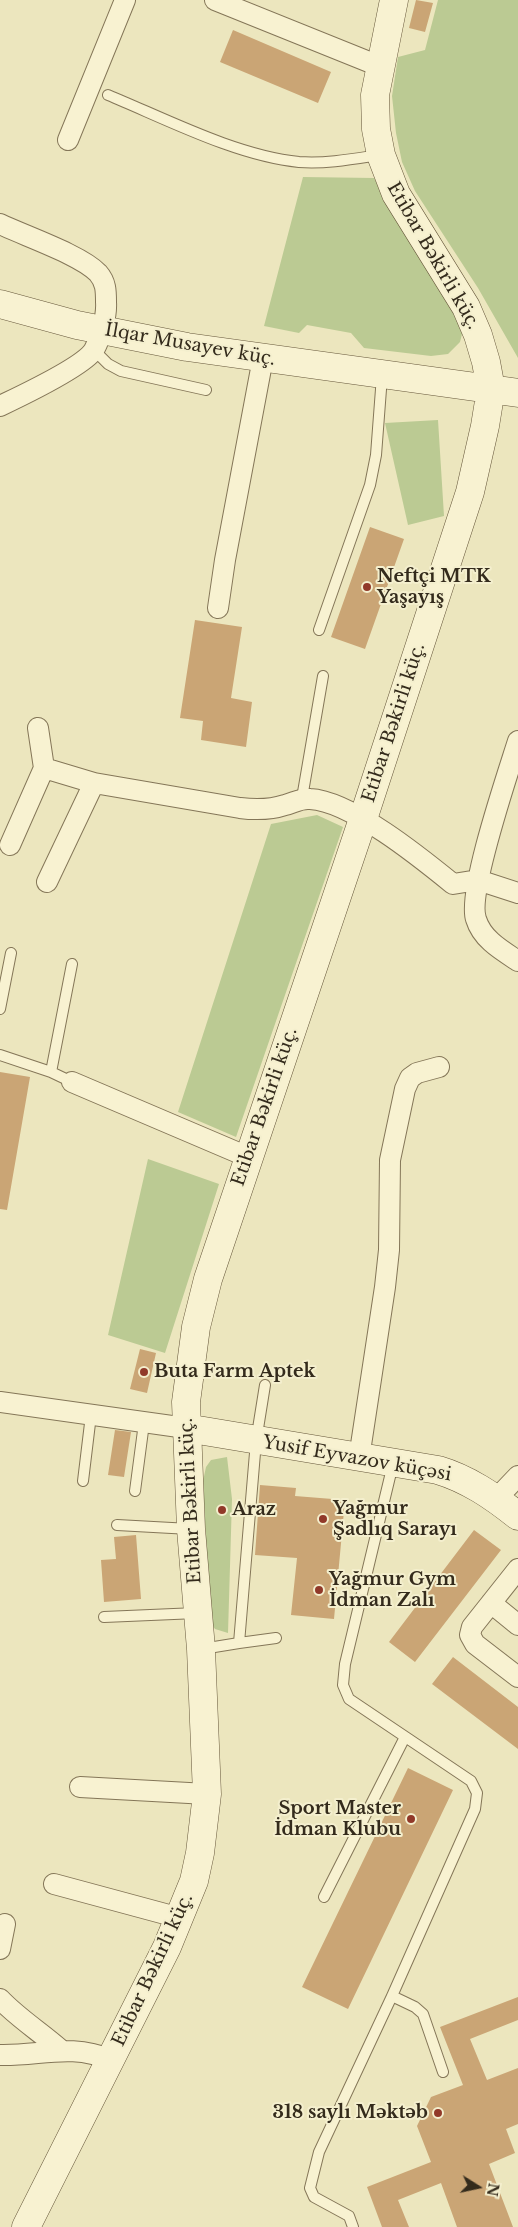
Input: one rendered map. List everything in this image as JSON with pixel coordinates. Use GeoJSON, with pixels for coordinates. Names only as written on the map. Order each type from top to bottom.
{"type":"FeatureCollection","features":[{"type":"Feature","properties":{"kind":"main road","name":"Etibar Bəkirli küç."},"geometry":{"type":"LineString","coordinates":[[26,2227],[112,2060],[180,1918],[194,1881],[200,1853],[207,1794],[201,1649],[191,1529],[186,1428],[188,1377],[196,1327],[208,1279],[248,1157],[363,818],[470,492],[485,426],[491,389],[478,335],[466,307],[396,194],[381,155],[375,114],[375,95],[394,0]]}},
{"type":"Feature","properties":{"kind":"main road","name":"İlqar Musayev küç."},"geometry":{"type":"LineString","coordinates":[[0,304],[77,325],[98,339],[187,347],[518,393]]}},
{"type":"Feature","properties":{"kind":"main road","name":"Yusif Eyvazov küçəsi"},"geometry":{"type":"LineString","coordinates":[[186,1428],[452,1474],[496,1499],[518,1516]]}},
{"type":"Feature","properties":{"kind":"street"},"geometry":{"type":"LineString","coordinates":[[68,140],[125,0]]}},
{"type":"Feature","properties":{"kind":"street"},"geometry":{"type":"LineString","coordinates":[[216,0],[380,66]]}},
{"type":"Feature","properties":{"kind":"street"},"geometry":{"type":"LineString","coordinates":[[0,224],[86,263],[105,282],[107,310],[98,339],[85,360],[24,395],[0,406]]}},
{"type":"Feature","properties":{"kind":"street"},"geometry":{"type":"LineString","coordinates":[[218,608],[225,560],[263,358]]}},
{"type":"Feature","properties":{"kind":"street"},"geometry":{"type":"LineString","coordinates":[[10,845],[44,768],[38,728]]}},
{"type":"Feature","properties":{"kind":"street"},"geometry":{"type":"LineString","coordinates":[[518,741],[478,880],[474,908],[479,927],[498,948],[518,961]]}},
{"type":"Feature","properties":{"kind":"street"},"geometry":{"type":"LineString","coordinates":[[44,768],[94,783],[262,810],[286,805],[302,798],[322,801],[363,818],[420,856],[453,884],[478,880],[518,893]]}},
{"type":"Feature","properties":{"kind":"street"},"geometry":{"type":"LineString","coordinates":[[47,882],[94,783]]}},
{"type":"Feature","properties":{"kind":"street"},"geometry":{"type":"LineString","coordinates":[[359,1458],[389,1250],[390,1160],[405,1089],[410,1078],[417,1073],[439,1067]]}},
{"type":"Feature","properties":{"kind":"street"},"geometry":{"type":"LineString","coordinates":[[72,1082],[248,1157]]}},
{"type":"Feature","properties":{"kind":"street"},"geometry":{"type":"LineString","coordinates":[[0,1402],[186,1428]]}},
{"type":"Feature","properties":{"kind":"street"},"geometry":{"type":"LineString","coordinates":[[496,1499],[518,1476]]}},
{"type":"Feature","properties":{"kind":"street"},"geometry":{"type":"LineString","coordinates":[[518,1569],[472,1627],[470,1636],[475,1644],[518,1677]]}},
{"type":"Feature","properties":{"kind":"street"},"geometry":{"type":"LineString","coordinates":[[491,1603],[518,1625]]}},
{"type":"Feature","properties":{"kind":"street"},"geometry":{"type":"LineString","coordinates":[[80,1787],[207,1794]]}},
{"type":"Feature","properties":{"kind":"street"},"geometry":{"type":"LineString","coordinates":[[54,1884],[180,1918]]}},
{"type":"Feature","properties":{"kind":"street"},"geometry":{"type":"LineString","coordinates":[[0,1949],[5,1924]]}},
{"type":"Feature","properties":{"kind":"street"},"geometry":{"type":"LineString","coordinates":[[0,1999],[14,2014],[42,2033],[62,2051]]}},
{"type":"Feature","properties":{"kind":"street"},"geometry":{"type":"LineString","coordinates":[[0,2055],[62,2051],[94,2053],[112,2060]]}},
{"type":"Feature","properties":{"kind":"lane"},"geometry":{"type":"LineString","coordinates":[[108,95],[232,146],[271,158],[300,162],[331,162],[381,155]]}},
{"type":"Feature","properties":{"kind":"lane"},"geometry":{"type":"LineString","coordinates":[[98,339],[108,364],[121,371],[206,390]]}},
{"type":"Feature","properties":{"kind":"lane"},"geometry":{"type":"LineString","coordinates":[[319,630],[370,485],[376,455],[382,375]]}},
{"type":"Feature","properties":{"kind":"lane"},"geometry":{"type":"LineString","coordinates":[[302,798],[323,676]]}},
{"type":"Feature","properties":{"kind":"lane"},"geometry":{"type":"LineString","coordinates":[[0,1009],[11,953]]}},
{"type":"Feature","properties":{"kind":"lane"},"geometry":{"type":"LineString","coordinates":[[52,1072],[72,964]]}},
{"type":"Feature","properties":{"kind":"lane"},"geometry":{"type":"LineString","coordinates":[[0,1055],[52,1072],[72,1082]]}},
{"type":"Feature","properties":{"kind":"lane"},"geometry":{"type":"LineString","coordinates":[[239,1642],[256,1441],[265,1385]]}},
{"type":"Feature","properties":{"kind":"lane"},"geometry":{"type":"LineString","coordinates":[[83,1481],[91,1415]]}},
{"type":"Feature","properties":{"kind":"lane"},"geometry":{"type":"LineString","coordinates":[[135,1491],[144,1423]]}},
{"type":"Feature","properties":{"kind":"lane"},"geometry":{"type":"LineString","coordinates":[[353,2227],[349,2216],[314,2197],[310,2188],[311,2179],[319,2152],[476,1809],[477,1793],[471,1781],[349,1699],[343,1685],[345,1664],[394,1463]]}},
{"type":"Feature","properties":{"kind":"lane"},"geometry":{"type":"LineString","coordinates":[[118,1525],[191,1529]]}},
{"type":"Feature","properties":{"kind":"lane"},"geometry":{"type":"LineString","coordinates":[[104,1617],[198,1613]]}},
{"type":"Feature","properties":{"kind":"lane"},"geometry":{"type":"LineString","coordinates":[[201,1649],[276,1638]]}},
{"type":"Feature","properties":{"kind":"lane"},"geometry":{"type":"LineString","coordinates":[[324,1897],[405,1737]]}},
{"type":"Feature","properties":{"kind":"lane"},"geometry":{"type":"LineString","coordinates":[[392,1996],[415,2007],[422,2014],[443,2072]]}},
{"type":"Feature","properties":{"kind":"green space"},"geometry":{"type":"Polygon","coordinates":[[[438,0],[518,0],[518,358],[478,288],[415,191],[402,162],[396,133],[392,96],[398,57],[425,50],[438,0]]]}},
{"type":"Feature","properties":{"kind":"green space"},"geometry":{"type":"Polygon","coordinates":[[[303,177],[374,178],[393,212],[454,300],[463,330],[460,342],[448,354],[431,356],[364,348],[351,333],[307,325],[299,333],[264,326],[303,177]]]}},
{"type":"Feature","properties":{"kind":"green space"},"geometry":{"type":"Polygon","coordinates":[[[438,420],[444,516],[408,525],[385,423],[438,420]]]}},
{"type":"Feature","properties":{"kind":"green space"},"geometry":{"type":"Polygon","coordinates":[[[317,815],[343,827],[236,1137],[178,1112],[271,824],[317,815]]]}},
{"type":"Feature","properties":{"kind":"green space"},"geometry":{"type":"Polygon","coordinates":[[[148,1159],[219,1184],[165,1353],[108,1335],[148,1159]]]}},
{"type":"Feature","properties":{"kind":"green space"},"geometry":{"type":"Polygon","coordinates":[[[227,1457],[232,1499],[228,1633],[215,1629],[210,1622],[203,1481],[206,1467],[211,1460],[227,1457]]]}},
{"type":"Feature","properties":{"kind":"building"},"geometry":{"type":"Polygon","coordinates":[[[416,0],[433,3],[425,32],[409,28],[416,0]]]}},
{"type":"Feature","properties":{"kind":"building"},"geometry":{"type":"Polygon","coordinates":[[[233,30],[331,72],[318,103],[220,62],[233,30]]]}},
{"type":"Feature","properties":{"kind":"building","name":"Neftçi MTK Yaşayış"},"geometry":{"type":"Polygon","coordinates":[[[370,527],[404,539],[365,649],[331,637],[370,527]]]}},
{"type":"Feature","properties":{"kind":"building"},"geometry":{"type":"Polygon","coordinates":[[[195,620],[242,627],[231,698],[252,702],[246,747],[201,740],[203,721],[180,718],[195,620]]]}},
{"type":"Feature","properties":{"kind":"building"},"geometry":{"type":"Polygon","coordinates":[[[0,1072],[30,1077],[7,1210],[0,1209],[0,1072]]]}},
{"type":"Feature","properties":{"kind":"building"},"geometry":{"type":"Polygon","coordinates":[[[140,1349],[156,1353],[147,1393],[130,1389],[140,1349]]]}},
{"type":"Feature","properties":{"kind":"building"},"geometry":{"type":"Polygon","coordinates":[[[115,1430],[131,1432],[124,1477],[108,1475],[115,1430]]]}},
{"type":"Feature","properties":{"kind":"building"},"geometry":{"type":"Polygon","coordinates":[[[260,1485],[296,1488],[295,1496],[345,1500],[334,1619],[291,1615],[297,1558],[255,1555],[260,1485]]]}},
{"type":"Feature","properties":{"kind":"building"},"geometry":{"type":"Polygon","coordinates":[[[474,1530],[501,1550],[415,1662],[389,1642],[474,1530]]]}},
{"type":"Feature","properties":{"kind":"building"},"geometry":{"type":"Polygon","coordinates":[[[136,1535],[141,1599],[104,1602],[101,1560],[116,1559],[114,1537],[136,1535]]]}},
{"type":"Feature","properties":{"kind":"building"},"geometry":{"type":"Polygon","coordinates":[[[453,1657],[518,1707],[518,1749],[432,1684],[453,1657]]]}},
{"type":"Feature","properties":{"kind":"building"},"geometry":{"type":"Polygon","coordinates":[[[408,1768],[453,1790],[348,2009],[302,1987],[408,1768]]]}},
{"type":"Feature","properties":{"kind":"building"},"geometry":{"type":"Polygon","coordinates":[[[518,1997],[518,2020],[470,2039],[487,2080],[518,2068],[518,2124],[506,2129],[515,2153],[489,2164],[513,2227],[457,2227],[441,2183],[398,2200],[409,2227],[382,2227],[367,2187],[431,2162],[417,2126],[431,2097],[463,2085],[440,2027],[518,1997]]]}},
{"type":"Feature","properties":{"kind":"place","name":"Neftçi MTK Yaşayış"},"geometry":{"type":"Point","coordinates":[367,587]}},
{"type":"Feature","properties":{"kind":"place","name":"Buta Farm Aptek"},"geometry":{"type":"Point","coordinates":[144,1372]}},
{"type":"Feature","properties":{"kind":"place","name":"Araz"},"geometry":{"type":"Point","coordinates":[222,1510]}},
{"type":"Feature","properties":{"kind":"place","name":"Yağmur Şadlıq Sarayı"},"geometry":{"type":"Point","coordinates":[323,1519]}},
{"type":"Feature","properties":{"kind":"place","name":"Yağmur Gym İdman Zalı"},"geometry":{"type":"Point","coordinates":[319,1590]}},
{"type":"Feature","properties":{"kind":"place","name":"Sport Master İdman Klubu"},"geometry":{"type":"Point","coordinates":[411,1819]}},
{"type":"Feature","properties":{"kind":"place","name":"318 saylı Məktəb"},"geometry":{"type":"Point","coordinates":[438,2113]}}]}
